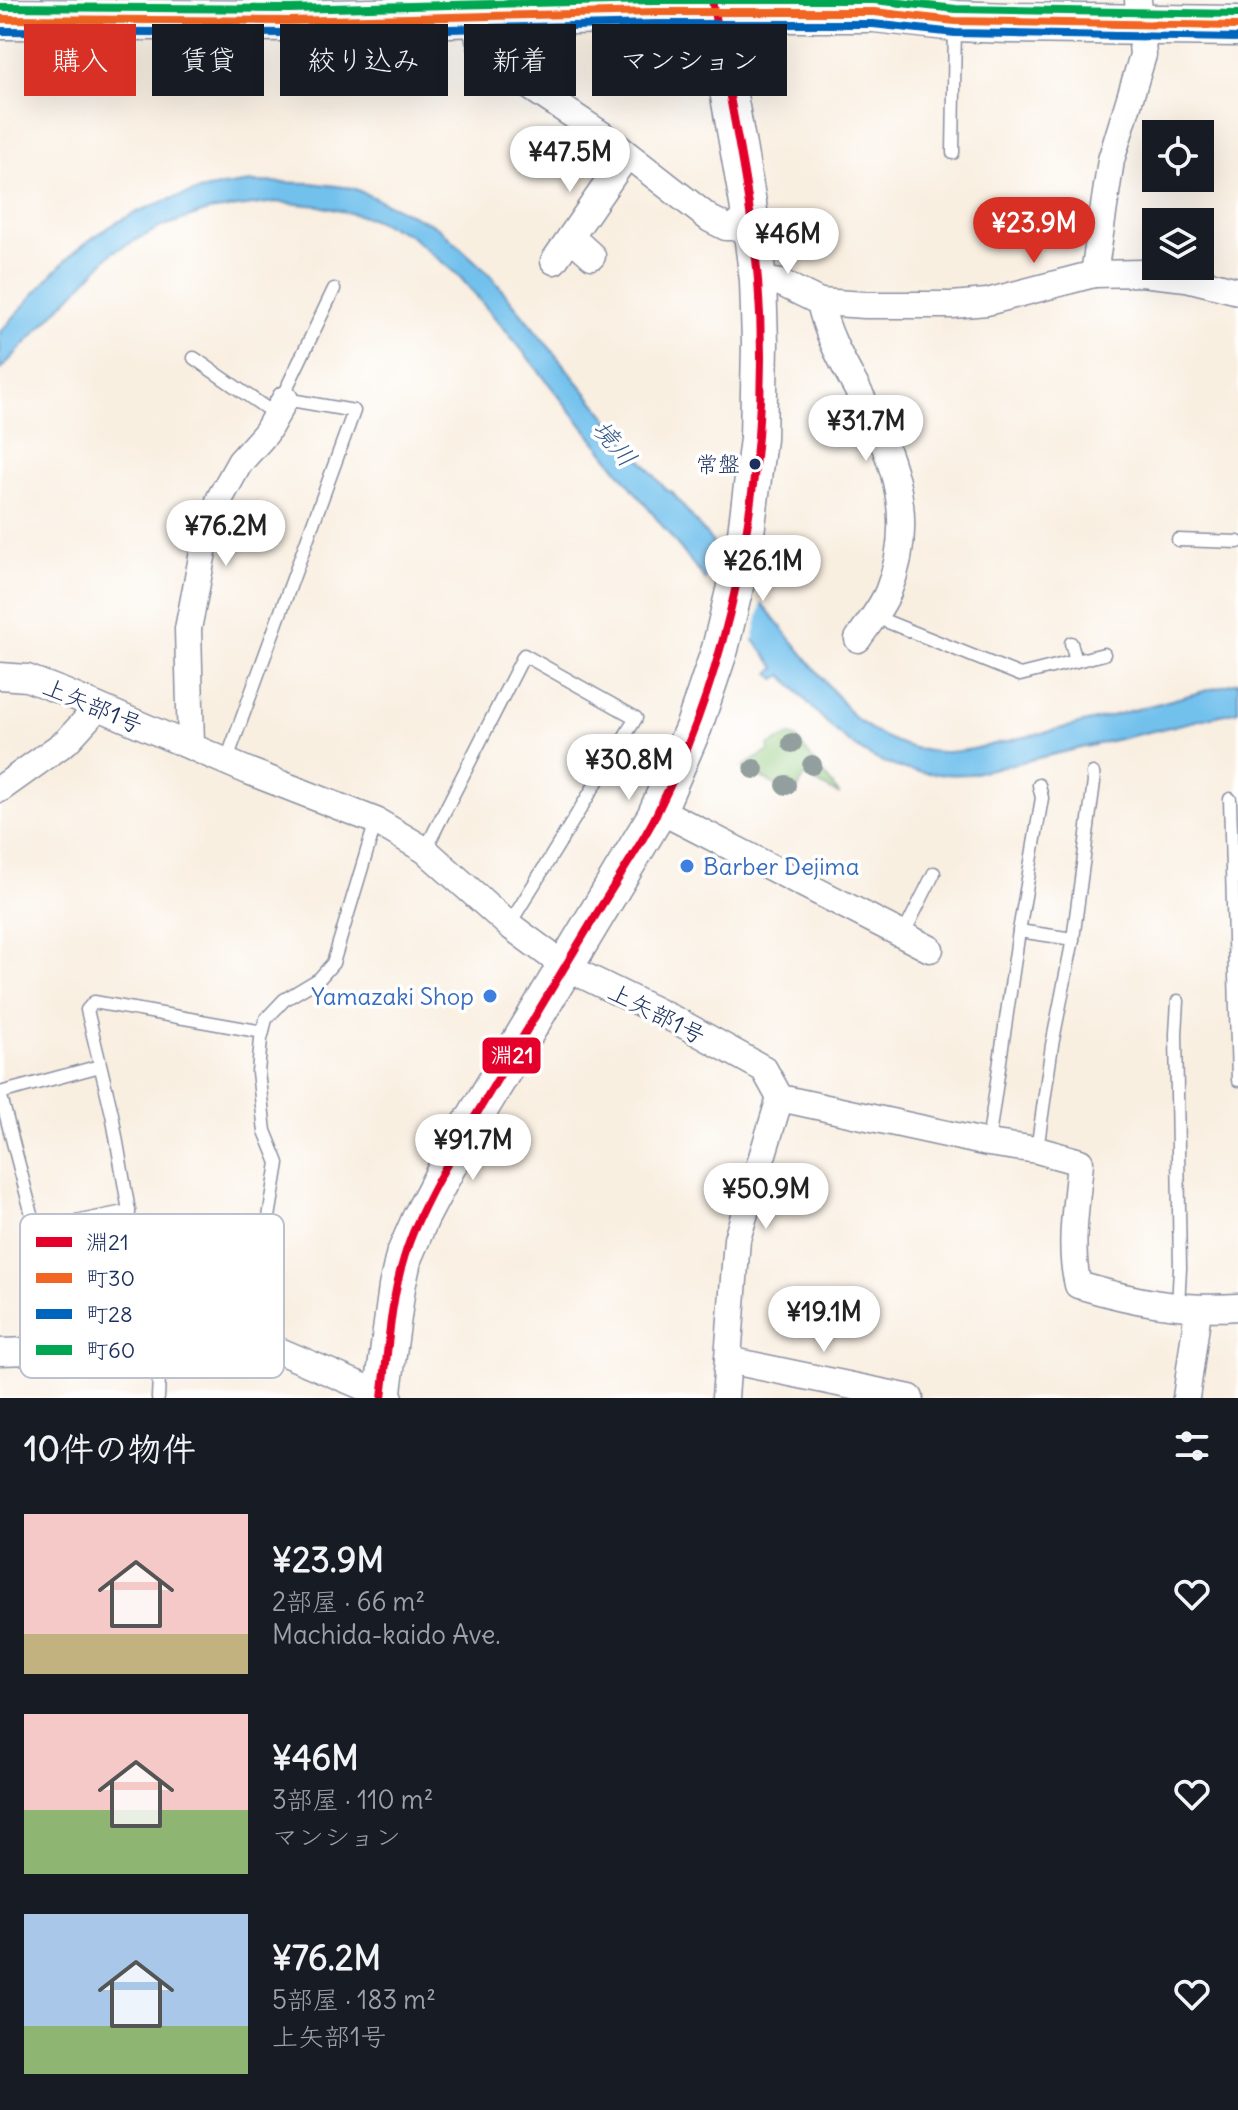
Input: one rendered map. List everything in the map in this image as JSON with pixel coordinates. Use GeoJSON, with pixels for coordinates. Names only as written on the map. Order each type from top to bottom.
{"type":"FeatureCollection","features":[{"type":"Feature","properties":{"kind":"main road"},"geometry":{"type":"LineString","coordinates":[[0,19],[100,10],[422,9],[473,17],[713,6],[874,12],[955,21],[1140,13],[1238,26]]}},
{"type":"Feature","properties":{"kind":"street"},"geometry":{"type":"LineString","coordinates":[[284,1353],[385,1397],[397,1287],[404,1256],[463,1137],[659,810],[694,726],[720,649],[744,543],[760,406],[758,280],[752,227],[713,6]]}},
{"type":"Feature","properties":{"kind":"street"},"geometry":{"type":"LineString","coordinates":[[1094,274],[1111,160],[1143,55],[1140,13]]}},
{"type":"Feature","properties":{"kind":"street"},"geometry":{"type":"LineString","coordinates":[[473,17],[484,56],[601,134],[710,219],[726,227],[752,227]]}},
{"type":"Feature","properties":{"kind":"street"},"geometry":{"type":"LineString","coordinates":[[554,261],[627,155]]}},
{"type":"Feature","properties":{"kind":"street"},"geometry":{"type":"LineString","coordinates":[[571,237],[592,256]]}},
{"type":"Feature","properties":{"kind":"street"},"geometry":{"type":"LineString","coordinates":[[758,280],[781,283],[820,302],[865,305],[987,302],[1094,274],[1141,273],[1186,278],[1238,291]]}},
{"type":"Feature","properties":{"kind":"street"},"geometry":{"type":"LineString","coordinates":[[820,302],[831,341],[888,452],[901,497],[900,547],[887,593],[858,639]]}},
{"type":"Feature","properties":{"kind":"street"},"geometry":{"type":"LineString","coordinates":[[191,746],[188,629],[204,547],[220,498],[240,462],[266,433],[281,407]]}},
{"type":"Feature","properties":{"kind":"street","name":"上矢部1号"},"geometry":{"type":"LineString","coordinates":[[0,676],[27,678],[376,821],[425,850],[509,925],[566,967],[679,1022],[764,1069],[780,1098]]}},
{"type":"Feature","properties":{"kind":"street"},"geometry":{"type":"LineString","coordinates":[[0,789],[67,741],[98,707]]}},
{"type":"Feature","properties":{"kind":"street"},"geometry":{"type":"LineString","coordinates":[[659,810],[930,949]]}},
{"type":"Feature","properties":{"kind":"street"},"geometry":{"type":"LineString","coordinates":[[725,1398],[737,1239],[780,1098],[988,1143],[1037,1150],[1080,1162],[1073,1251],[1078,1285],[1140,1301],[1188,1309],[1238,1307]]}},
{"type":"Feature","properties":{"kind":"street"},"geometry":{"type":"LineString","coordinates":[[1186,1398],[1188,1309]]}},
{"type":"Feature","properties":{"kind":"street"},"geometry":{"type":"LineString","coordinates":[[0,1352],[20,1351]]}},
{"type":"Feature","properties":{"kind":"street"},"geometry":{"type":"LineString","coordinates":[[728,1360],[910,1398]]}},
{"type":"Feature","properties":{"kind":"lane"},"geometry":{"type":"LineString","coordinates":[[953,153],[955,21]]}},
{"type":"Feature","properties":{"kind":"lane"},"geometry":{"type":"LineString","coordinates":[[281,407],[289,383],[334,289]]}},
{"type":"Feature","properties":{"kind":"lane"},"geometry":{"type":"LineString","coordinates":[[194,358],[281,407],[354,411],[226,762]]}},
{"type":"Feature","properties":{"kind":"lane"},"geometry":{"type":"LineString","coordinates":[[1178,540],[1238,542]]}},
{"type":"Feature","properties":{"kind":"lane"},"geometry":{"type":"LineString","coordinates":[[873,616],[1020,675],[1104,654]]}},
{"type":"Feature","properties":{"kind":"lane"},"geometry":{"type":"LineString","coordinates":[[1071,643],[1076,661]]}},
{"type":"Feature","properties":{"kind":"lane"},"geometry":{"type":"LineString","coordinates":[[425,850],[524,655],[636,718],[509,925]]}},
{"type":"Feature","properties":{"kind":"lane"},"geometry":{"type":"LineString","coordinates":[[1037,1150],[1052,1045],[1073,939],[1093,773]]}},
{"type":"Feature","properties":{"kind":"lane"},"geometry":{"type":"LineString","coordinates":[[988,1143],[1042,798],[1039,785]]}},
{"type":"Feature","properties":{"kind":"lane"},"geometry":{"type":"LineString","coordinates":[[1230,799],[1238,1080]]}},
{"type":"Feature","properties":{"kind":"lane"},"geometry":{"type":"LineString","coordinates":[[270,1214],[278,1163],[265,1131],[258,1072],[266,1019],[284,1000],[319,979],[333,963],[376,821]]}},
{"type":"Feature","properties":{"kind":"lane"},"geometry":{"type":"LineString","coordinates":[[903,935],[934,873]]}},
{"type":"Feature","properties":{"kind":"lane"},"geometry":{"type":"LineString","coordinates":[[1019,931],[1073,939]]}},
{"type":"Feature","properties":{"kind":"lane"},"geometry":{"type":"LineString","coordinates":[[1178,1001],[1180,1268],[1188,1309]]}},
{"type":"Feature","properties":{"kind":"lane"},"geometry":{"type":"LineString","coordinates":[[129,1214],[87,1010],[94,1002],[263,1032]]}},
{"type":"Feature","properties":{"kind":"lane"},"geometry":{"type":"LineString","coordinates":[[32,1214],[0,1093],[100,1066]]}},
{"type":"Feature","properties":{"kind":"lane"},"geometry":{"type":"LineString","coordinates":[[114,1214],[129,1211]]}},
{"type":"Feature","properties":{"kind":"lane"},"geometry":{"type":"LineString","coordinates":[[158,1398],[159,1378]]}},
{"type":"Feature","properties":{"kind":"green space"},"geometry":{"type":"Polygon","coordinates":[[[789,735],[796,738],[840,795],[805,776],[794,795],[742,767],[769,751],[768,746],[789,735]]]}},
{"type":"Feature","properties":{"kind":"water","name":"境川"},"geometry":{"type":"Polygon","coordinates":[[[252,182],[311,183],[353,188],[438,227],[490,275],[667,491],[671,491],[853,716],[883,736],[929,751],[962,750],[1079,724],[1238,682],[1238,711],[970,774],[909,770],[884,763],[863,752],[824,719],[783,675],[775,679],[770,673],[776,668],[460,277],[408,234],[370,218],[320,206],[275,202],[208,211],[161,227],[113,252],[0,370],[0,332],[56,270],[95,236],[159,203],[205,190],[252,182]]]}},
{"type":"Feature","properties":{"kind":"pier"},"geometry":{"type":"Polygon","coordinates":[[[715,538],[763,597],[752,644],[705,587],[715,538]]]}},
{"type":"Feature","properties":{"kind":"transit line","name":"町60"},"geometry":{"type":"LineString","coordinates":[[0,7],[290,9],[655,0],[874,0],[956,9],[1238,14]]}},
{"type":"Feature","properties":{"kind":"transit line","name":"淵21"},"geometry":{"type":"LineString","coordinates":[[382,1398],[396,1292],[418,1220],[461,1140],[655,817],[683,756],[727,624],[753,486],[761,348],[758,280],[750,210],[712,0]]}},
{"type":"Feature","properties":{"kind":"transit line","name":"町30"},"geometry":{"type":"LineString","coordinates":[[0,19],[290,21],[655,12],[874,12],[955,21],[1238,26]]}},
{"type":"Feature","properties":{"kind":"transit line","name":"町28"},"geometry":{"type":"LineString","coordinates":[[0,31],[290,33],[655,24],[873,24],[955,33],[1238,38]]}},
{"type":"Feature","properties":{"kind":"place","name":"常盤"},"geometry":{"type":"Point","coordinates":[755,464]}},
{"type":"Feature","properties":{"kind":"place","name":"Barber Dejima"},"geometry":{"type":"Point","coordinates":[687,866]}},
{"type":"Feature","properties":{"kind":"place","name":"Yamazaki Shop"},"geometry":{"type":"Point","coordinates":[490,996]}}]}
